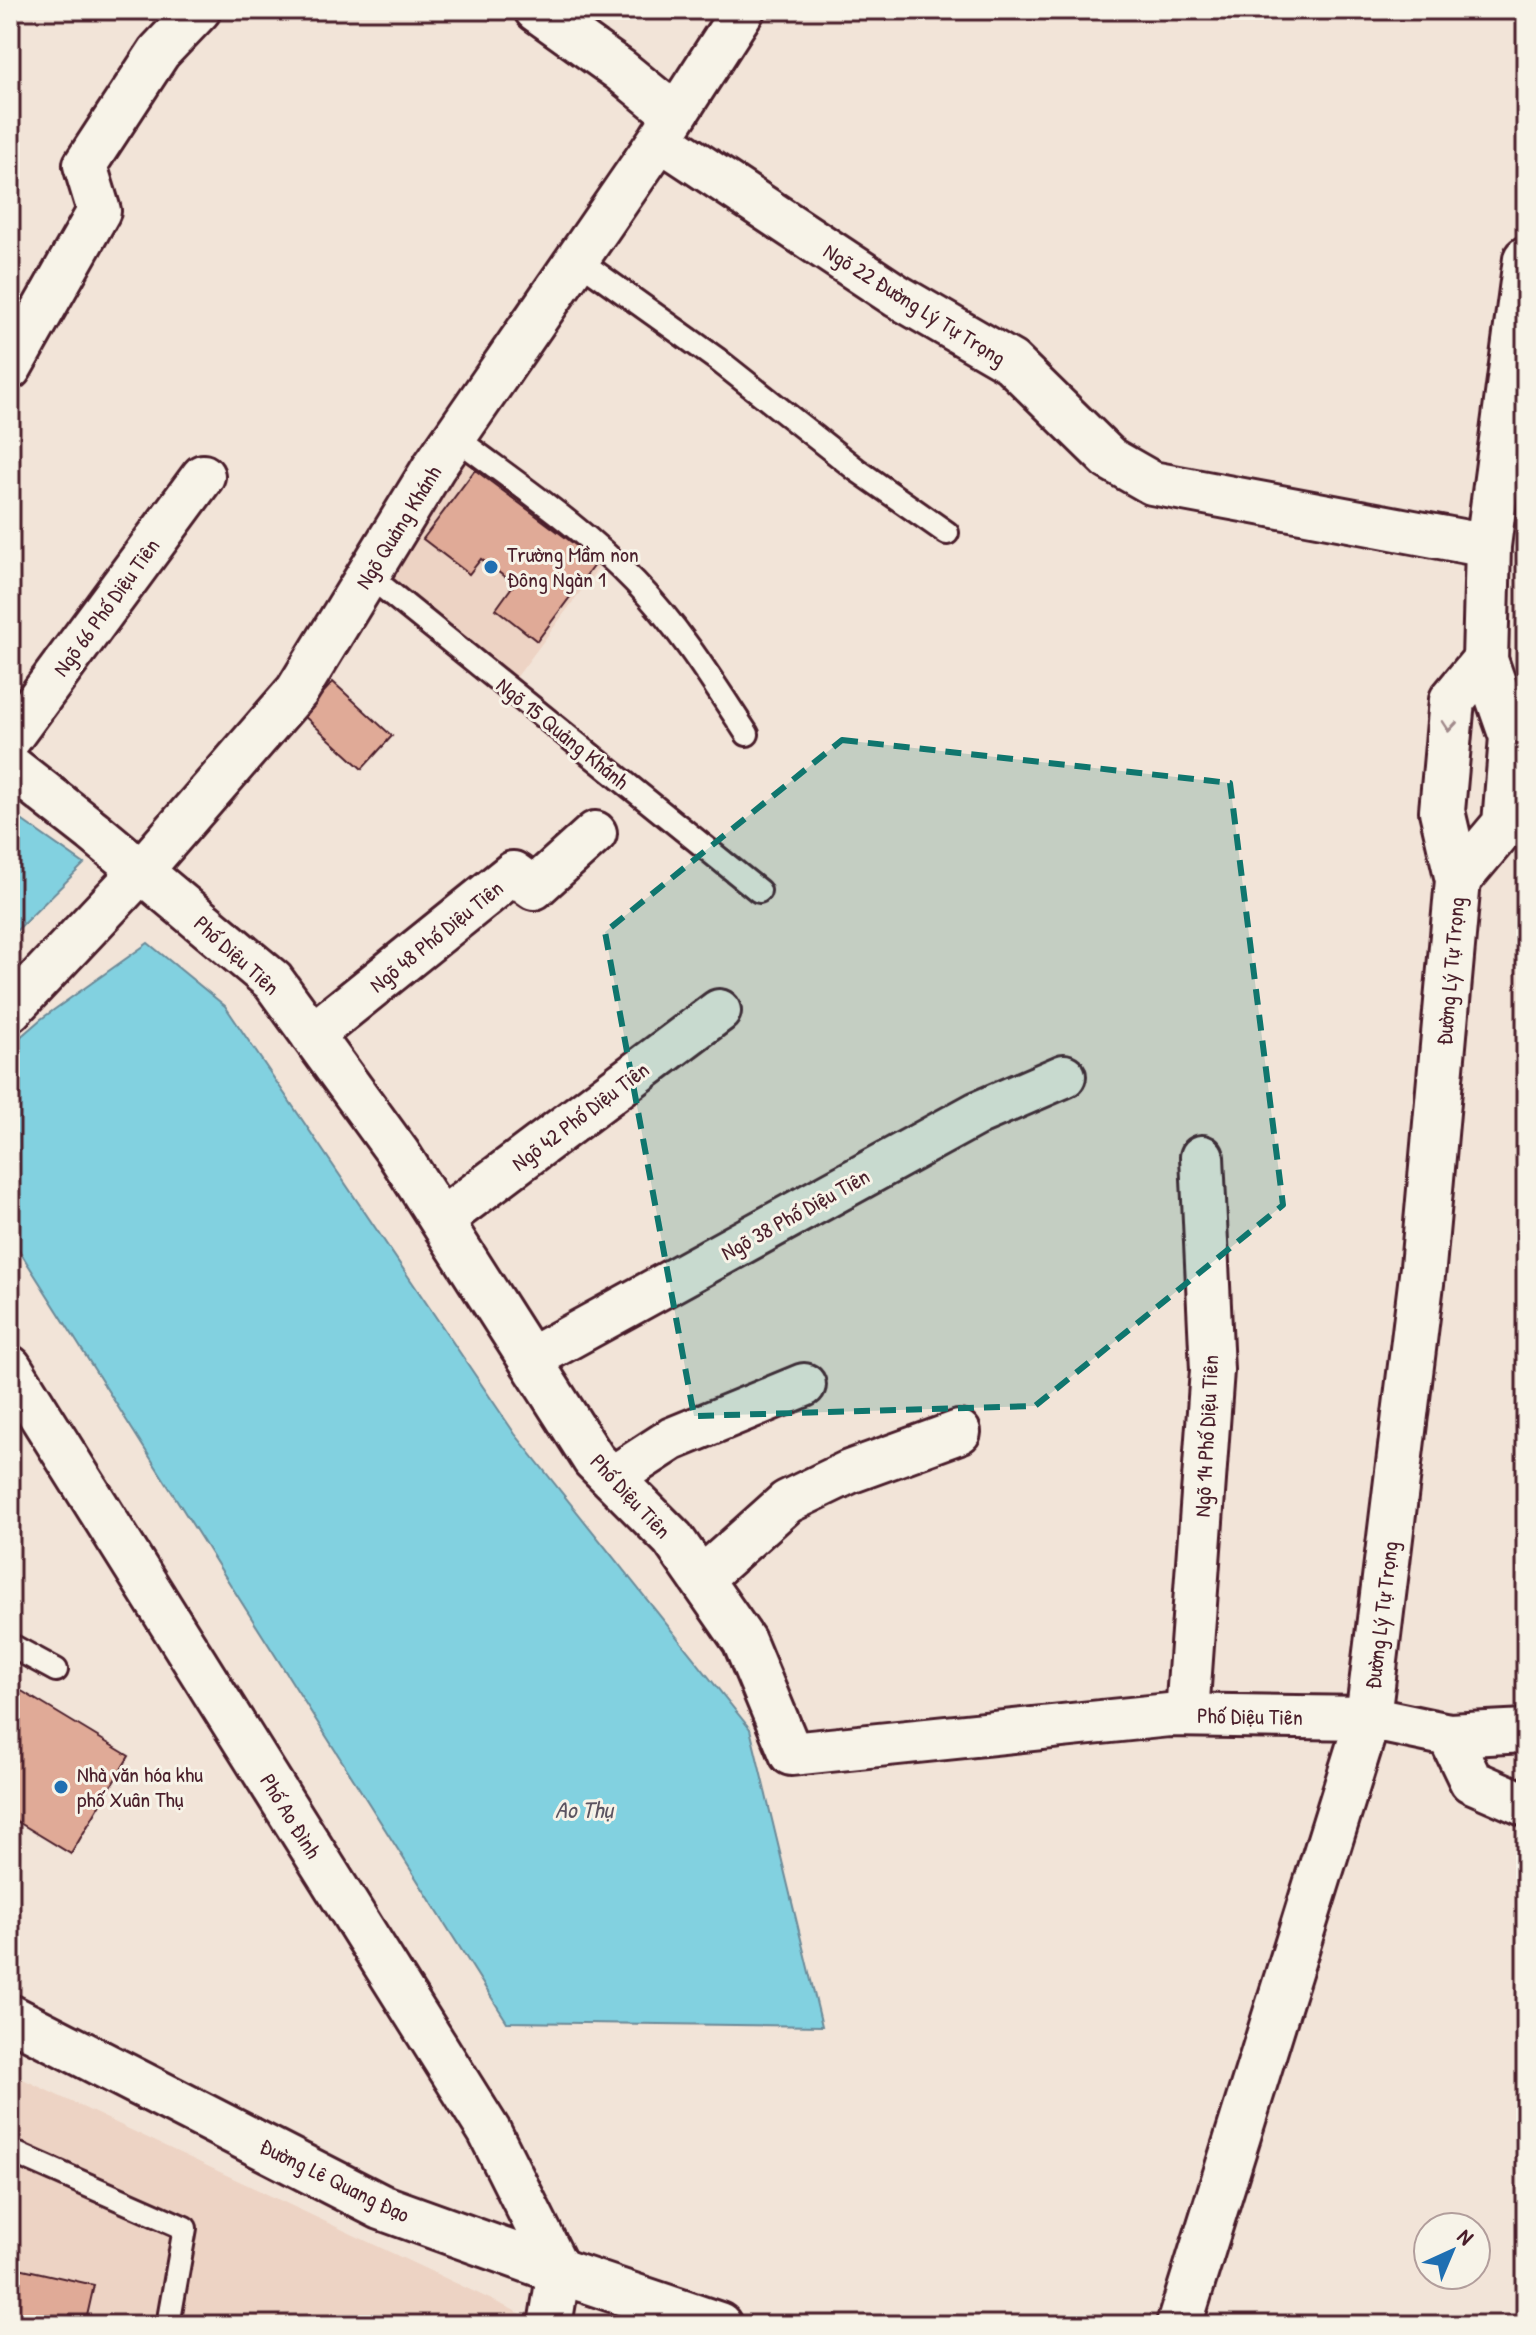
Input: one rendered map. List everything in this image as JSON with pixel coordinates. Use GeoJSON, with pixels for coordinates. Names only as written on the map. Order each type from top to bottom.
{"type":"FeatureCollection","features":[{"type":"Feature","properties":{"kind":"main road","name":"Đường Lý Tự Trọng"},"geometry":{"type":"LineString","coordinates":[[1458,880],[1505,824],[1519,745],[1512,737],[1485,660],[1488,546],[1526,259]]}},
{"type":"Feature","properties":{"kind":"main road","name":"Đường Lý Tự Trọng"},"geometry":{"type":"LineString","coordinates":[[1179,2325],[1368,1718],[1423,1267],[1458,880],[1442,811],[1452,700],[1485,660]]}},
{"type":"Feature","properties":{"kind":"main road","name":"Đường Lê Quang Đạo"},"geometry":{"type":"LineString","coordinates":[[13,2027],[381,2207],[719,2325]]}},
{"type":"Feature","properties":{"kind":"street"},"geometry":{"type":"LineString","coordinates":[[10,368],[99,211],[85,165],[159,52],[199,10]]}},
{"type":"Feature","properties":{"kind":"street","name":"Ngõ 22 Đường Lý Tự Trọng"},"geometry":{"type":"LineString","coordinates":[[536,10],[620,70],[667,127],[897,296],[1011,362],[1110,459],[1152,483],[1488,546]]}},
{"type":"Feature","properties":{"kind":"street","name":"Ngõ Quảng Khánh"},"geometry":{"type":"LineString","coordinates":[[10,1010],[141,871],[297,691],[434,467],[578,260],[743,10]]}},
{"type":"Feature","properties":{"kind":"street","name":"Ngõ 66 Phố Diệu Tiên"},"geometry":{"type":"LineString","coordinates":[[10,738],[203,476]]}},
{"type":"Feature","properties":{"kind":"street","name":"Phố Diệu Tiên"},"geometry":{"type":"LineString","coordinates":[[10,766],[273,981],[398,1153],[594,1460],[673,1539],[744,1641],[791,1754],[1187,1714],[1368,1718],[1449,1735],[1526,1731]]}},
{"type":"Feature","properties":{"kind":"street","name":"Ngõ 48 Phố Diệu Tiên"},"geometry":{"type":"LineString","coordinates":[[312,1035],[513,873],[534,888],[595,833]]}},
{"type":"Feature","properties":{"kind":"street","name":"Ngõ 42 Phố Diệu Tiên"},"geometry":{"type":"LineString","coordinates":[[441,1220],[719,1011]]}},
{"type":"Feature","properties":{"kind":"street","name":"Ngõ 38 Phố Diệu Tiên"},"geometry":{"type":"LineString","coordinates":[[530,1359],[978,1113],[1064,1076]]}},
{"type":"Feature","properties":{"kind":"street","name":"Ngõ 14 Phố Diệu Tiên"},"geometry":{"type":"LineString","coordinates":[[1187,1714],[1212,1370],[1202,1157]]}},
{"type":"Feature","properties":{"kind":"street","name":"Phố Ao Đình"},"geometry":{"type":"LineString","coordinates":[[10,1367],[489,2131],[559,2271]]}},
{"type":"Feature","properties":{"kind":"street"},"geometry":{"type":"LineString","coordinates":[[612,1478],[672,1439],[804,1385]]}},
{"type":"Feature","properties":{"kind":"street"},"geometry":{"type":"LineString","coordinates":[[701,1579],[787,1502],[849,1472],[959,1432]]}},
{"type":"Feature","properties":{"kind":"street"},"geometry":{"type":"LineString","coordinates":[[1449,1735],[1471,1781],[1526,1805]]}},
{"type":"Feature","properties":{"kind":"street"},"geometry":{"type":"LineString","coordinates":[[550,2325],[559,2271]]}},
{"type":"Feature","properties":{"kind":"lane"},"geometry":{"type":"LineString","coordinates":[[578,260],[718,360],[857,470],[947,533]]}},
{"type":"Feature","properties":{"kind":"lane"},"geometry":{"type":"LineString","coordinates":[[455,437],[560,516],[636,583],[699,661],[747,734]]}},
{"type":"Feature","properties":{"kind":"lane","name":"Ngõ 15 Quảng Khánh"},"geometry":{"type":"LineString","coordinates":[[368,575],[759,891]]}},
{"type":"Feature","properties":{"kind":"lane"},"geometry":{"type":"LineString","coordinates":[[10,1645],[56,1670]]}},
{"type":"Feature","properties":{"kind":"lane"},"geometry":{"type":"LineString","coordinates":[[10,2151],[185,2228],[168,2325]]}},
{"type":"Feature","properties":{"kind":"highlighted area"},"geometry":{"type":"Polygon","coordinates":[[[842,740],[1230,783],[1283,1205],[1035,1406],[694,1416],[605,932],[842,740]]]}},
{"type":"Feature","properties":{"kind":"shaded area","name":"Trường Mầm non Đông Ngàn 1"},"geometry":{"type":"Polygon","coordinates":[[[462,447],[604,560],[513,682],[380,575],[462,447]]]}},
{"type":"Feature","properties":{"kind":"shaded area"},"geometry":{"type":"Polygon","coordinates":[[[10,2073],[532,2319],[531,2325],[10,2325],[10,2073]]]}},
{"type":"Feature","properties":{"kind":"water"},"geometry":{"type":"Polygon","coordinates":[[[10,812],[84,864],[10,937],[10,812]]]}},
{"type":"Feature","properties":{"kind":"water","name":"Ao Thụ"},"geometry":{"type":"Polygon","coordinates":[[[148,943],[225,1006],[515,1434],[750,1729],[822,2026],[507,2022],[10,1236],[10,1046],[41,1019],[148,943]]]}},
{"type":"Feature","properties":{"kind":"building"},"geometry":{"type":"Polygon","coordinates":[[[475,470],[597,561],[537,641],[496,609],[514,584],[481,559],[469,574],[423,539],[475,470]]]}},
{"type":"Feature","properties":{"kind":"building"},"geometry":{"type":"Polygon","coordinates":[[[333,682],[392,736],[362,769],[303,715],[333,682]]]}},
{"type":"Feature","properties":{"kind":"building","name":"Nhà văn hóa khu phố Xuân Thụ"},"geometry":{"type":"Polygon","coordinates":[[[10,1684],[129,1756],[71,1854],[10,1817],[10,1684]]]}},
{"type":"Feature","properties":{"kind":"building"},"geometry":{"type":"Polygon","coordinates":[[[10,2266],[94,2285],[85,2325],[10,2325],[10,2266]]]}},
{"type":"Feature","properties":{"kind":"place","name":"Trường Mầm non Đông Ngàn 1"},"geometry":{"type":"Point","coordinates":[491,567]}},
{"type":"Feature","properties":{"kind":"place","name":"Nhà văn hóa khu phố Xuân Thụ"},"geometry":{"type":"Point","coordinates":[61,1787]}}]}
